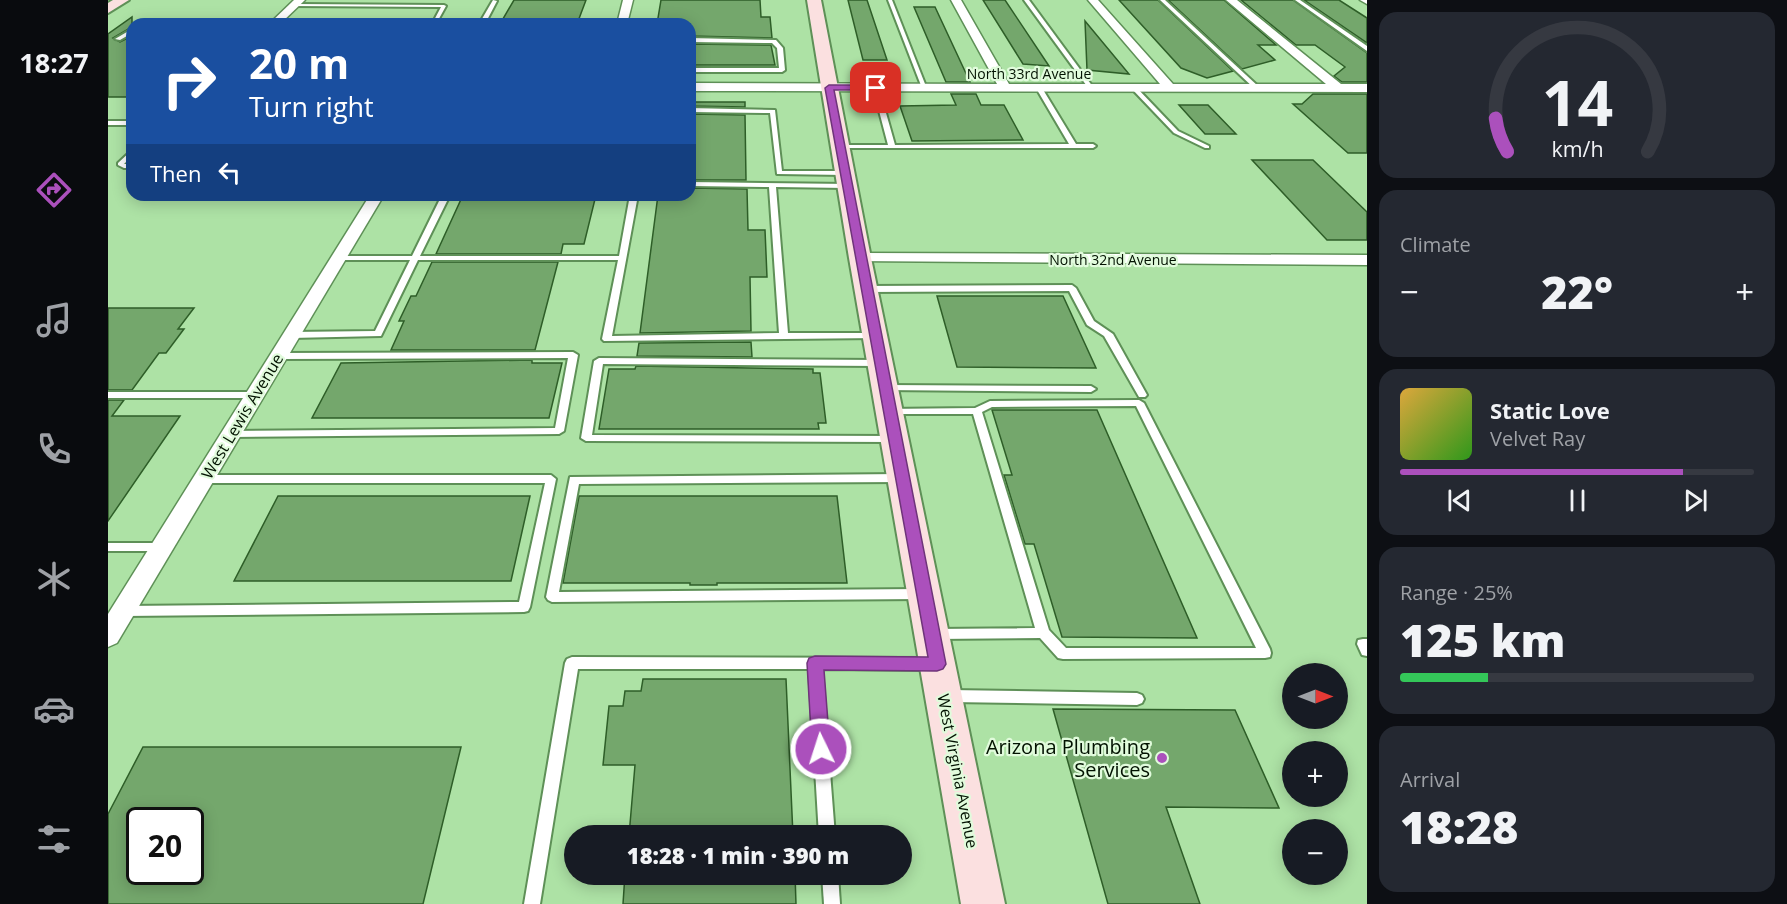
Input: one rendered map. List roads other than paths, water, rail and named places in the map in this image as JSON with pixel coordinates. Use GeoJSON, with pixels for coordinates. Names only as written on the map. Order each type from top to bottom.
{"type":"FeatureCollection","features":[{"type":"Feature","properties":{"kind":"street"},"geometry":{"type":"LineString","coordinates":[[108,9],[122,0]]}},
{"type":"Feature","properties":{"kind":"street"},"geometry":{"type":"LineString","coordinates":[[624,18],[628,0]]}},
{"type":"Feature","properties":{"kind":"street","name":"West Virginia Avenue"},"geometry":{"type":"LineString","coordinates":[[814,0],[860,258],[983,904]]}},
{"type":"Feature","properties":{"kind":"street"},"geometry":{"type":"LineString","coordinates":[[956,0],[1005,88]]}},
{"type":"Feature","properties":{"kind":"street"},"geometry":{"type":"LineString","coordinates":[[1093,0],[1170,88]]}},
{"type":"Feature","properties":{"kind":"street"},"geometry":{"type":"LineString","coordinates":[[1231,0],[1338,88]]}},
{"type":"Feature","properties":{"kind":"street"},"geometry":{"type":"LineString","coordinates":[[280,18],[297,2]]}},
{"type":"Feature","properties":{"kind":"street","name":"North 33rd Avenue"},"geometry":{"type":"LineString","coordinates":[[696,87],[1367,88]]}},
{"type":"Feature","properties":{"kind":"street","name":"West Lewis Avenue"},"geometry":{"type":"LineString","coordinates":[[108,636],[372,201]]}},
{"type":"Feature","properties":{"kind":"street","name":"North 32nd Avenue"},"geometry":{"type":"LineString","coordinates":[[860,258],[1367,260]]}},
{"type":"Feature","properties":{"kind":"lane"},"geometry":{"type":"LineString","coordinates":[[890,0],[925,88]]}},
{"type":"Feature","properties":{"kind":"lane"},"geometry":{"type":"LineString","coordinates":[[1026,0],[1091,88]]}},
{"type":"Feature","properties":{"kind":"lane"},"geometry":{"type":"LineString","coordinates":[[1162,0],[1257,88]]}},
{"type":"Feature","properties":{"kind":"lane"},"geometry":{"type":"LineString","coordinates":[[1297,0],[1367,50]]}},
{"type":"Feature","properties":{"kind":"lane"},"geometry":{"type":"LineString","coordinates":[[485,18],[495,1]]}},
{"type":"Feature","properties":{"kind":"lane"},"geometry":{"type":"LineString","coordinates":[[297,2],[444,6],[437,18]]}},
{"type":"Feature","properties":{"kind":"lane"},"geometry":{"type":"LineString","coordinates":[[118,39],[126,34]]}},
{"type":"Feature","properties":{"kind":"lane"},"geometry":{"type":"LineString","coordinates":[[696,40],[774,41],[780,48],[782,70],[696,70]]}},
{"type":"Feature","properties":{"kind":"lane"},"geometry":{"type":"LineString","coordinates":[[876,88],[892,147]]}},
{"type":"Feature","properties":{"kind":"lane"},"geometry":{"type":"LineString","coordinates":[[1038,88],[1074,146]]}},
{"type":"Feature","properties":{"kind":"lane"},"geometry":{"type":"LineString","coordinates":[[1134,88],[1176,132],[1207,147]]}},
{"type":"Feature","properties":{"kind":"lane"},"geometry":{"type":"LineString","coordinates":[[696,110],[773,111],[780,173],[844,169]]}},
{"type":"Feature","properties":{"kind":"lane"},"geometry":{"type":"LineString","coordinates":[[108,123],[126,123]]}},
{"type":"Feature","properties":{"kind":"lane"},"geometry":{"type":"LineString","coordinates":[[696,184],[772,185],[844,169],[892,147],[1093,146]]}},
{"type":"Feature","properties":{"kind":"lane"},"geometry":{"type":"LineString","coordinates":[[772,185],[784,336]]}},
{"type":"Feature","properties":{"kind":"lane"},"geometry":{"type":"LineString","coordinates":[[291,335],[378,334],[443,201]]}},
{"type":"Feature","properties":{"kind":"lane"},"geometry":{"type":"LineString","coordinates":[[633,201],[607,339],[784,336],[885,387],[977,411],[990,404],[1139,403],[1265,653],[1063,654],[1043,633],[977,411]]}},
{"type":"Feature","properties":{"kind":"lane"},"geometry":{"type":"LineString","coordinates":[[338,258],[621,258]]}},
{"type":"Feature","properties":{"kind":"lane"},"geometry":{"type":"LineString","coordinates":[[866,289],[1072,288],[1090,323],[1108,334],[1142,395]]}},
{"type":"Feature","properties":{"kind":"lane"},"geometry":{"type":"LineString","coordinates":[[231,434],[559,431],[573,355],[279,356]]}},
{"type":"Feature","properties":{"kind":"lane"},"geometry":{"type":"LineString","coordinates":[[885,387],[586,438],[599,361],[885,387],[1091,389]]}},
{"type":"Feature","properties":{"kind":"lane"},"geometry":{"type":"LineString","coordinates":[[108,395],[255,395]]}},
{"type":"Feature","properties":{"kind":"lane"},"geometry":{"type":"LineString","coordinates":[[902,478],[574,480],[552,597],[924,594]]}},
{"type":"Feature","properties":{"kind":"lane"},"geometry":{"type":"LineString","coordinates":[[124,611],[524,607],[551,479],[204,479]]}},
{"type":"Feature","properties":{"kind":"lane"},"geometry":{"type":"LineString","coordinates":[[108,547],[162,547]]}},
{"type":"Feature","properties":{"kind":"lane"},"geometry":{"type":"LineString","coordinates":[[932,634],[1043,633]]}},
{"type":"Feature","properties":{"kind":"lane"},"geometry":{"type":"LineString","coordinates":[[1367,644],[1363,644],[1367,651]]}},
{"type":"Feature","properties":{"kind":"lane"},"geometry":{"type":"LineString","coordinates":[[532,904],[572,663],[937,664]]}},
{"type":"Feature","properties":{"kind":"lane"},"geometry":{"type":"LineString","coordinates":[[815,663],[826,825]]}},
{"type":"Feature","properties":{"kind":"lane"},"geometry":{"type":"LineString","coordinates":[[944,696],[1137,699]]}},
{"type":"Feature","properties":{"kind":"lane"},"geometry":{"type":"LineString","coordinates":[[831,885],[832,904]]}},
{"type":"Feature","properties":{"kind":"place","name":"Arizona Plumbing Services"},"geometry":{"type":"Point","coordinates":[1162,758]}}]}
